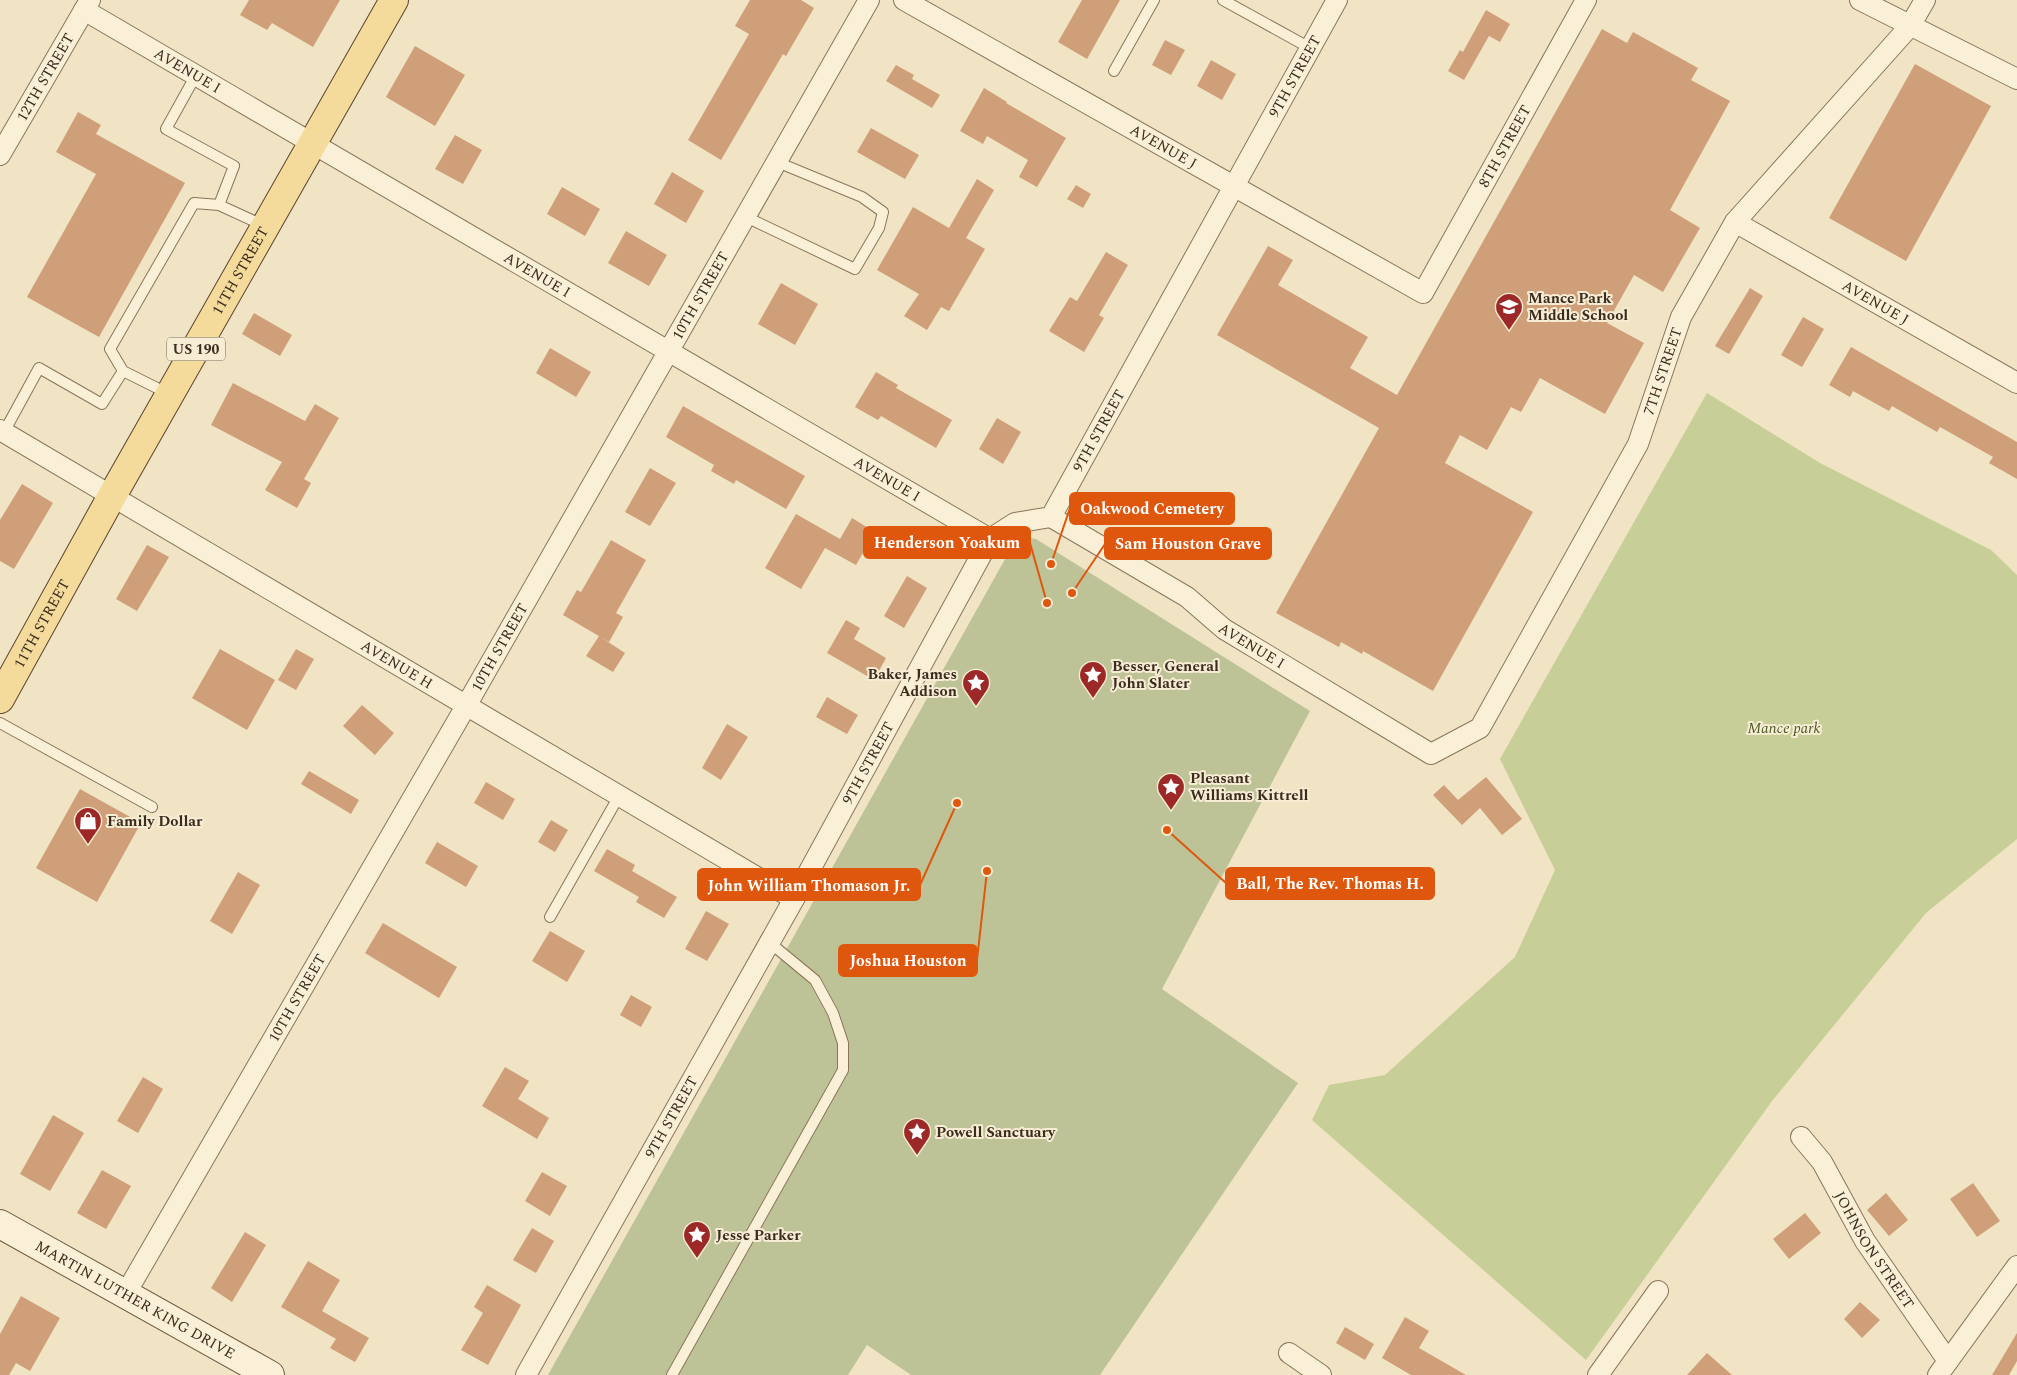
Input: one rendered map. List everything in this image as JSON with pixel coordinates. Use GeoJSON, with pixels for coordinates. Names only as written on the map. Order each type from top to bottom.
{"type":"FeatureCollection","features":[{"type":"Feature","properties":{"kind":"main road","name":"11TH STREET"},"geometry":{"type":"LineString","coordinates":[[0,699],[112,496],[394,0]]}},
{"type":"Feature","properties":{"kind":"street","name":"10TH STREET"},"geometry":{"type":"LineString","coordinates":[[126,1293],[466,706],[869,0]]}},
{"type":"Feature","properties":{"kind":"street","name":"AVENUE J"},"geometry":{"type":"LineString","coordinates":[[904,0],[1423,293]]}},
{"type":"Feature","properties":{"kind":"street","name":"9TH STREET"},"geometry":{"type":"LineString","coordinates":[[526,1375],[794,899],[990,539],[1015,523],[1050,517],[1235,186],[1336,0]]}},
{"type":"Feature","properties":{"kind":"street","name":"8TH STREET"},"geometry":{"type":"LineString","coordinates":[[1423,293],[1586,0]]}},
{"type":"Feature","properties":{"kind":"street"},"geometry":{"type":"LineString","coordinates":[[1860,0],[2017,79]]}},
{"type":"Feature","properties":{"kind":"street","name":"7TH STREET"},"geometry":{"type":"LineString","coordinates":[[1431,754],[1480,728],[1638,444],[1681,318],[1735,222],[1910,26],[1925,0]]}},
{"type":"Feature","properties":{"kind":"street","name":"AVENUE I"},"geometry":{"type":"LineString","coordinates":[[87,5],[196,75],[990,539]]}},
{"type":"Feature","properties":{"kind":"street","name":"12TH STREET"},"geometry":{"type":"LineString","coordinates":[[0,155],[87,5]]}},
{"type":"Feature","properties":{"kind":"street","name":"AVENUE J"},"geometry":{"type":"LineString","coordinates":[[1735,222],[2017,383]]}},
{"type":"Feature","properties":{"kind":"street","name":"AVENUE H"},"geometry":{"type":"LineString","coordinates":[[2,431],[794,899]]}},
{"type":"Feature","properties":{"kind":"street","name":"AVENUE I"},"geometry":{"type":"LineString","coordinates":[[1050,517],[1187,597],[1224,629],[1431,754]]}},
{"type":"Feature","properties":{"kind":"street","name":"JOHNSON STREET"},"geometry":{"type":"LineString","coordinates":[[1801,1137],[1822,1162],[1865,1241],[1943,1368]]}},
{"type":"Feature","properties":{"kind":"street","name":"MARTIN LUTHER KING DRIVE"},"geometry":{"type":"LineString","coordinates":[[0,1224],[270,1375]]}},
{"type":"Feature","properties":{"kind":"street"},"geometry":{"type":"LineString","coordinates":[[1943,1368],[2017,1266]]}},
{"type":"Feature","properties":{"kind":"street"},"geometry":{"type":"LineString","coordinates":[[1598,1375],[1658,1291]]}},
{"type":"Feature","properties":{"kind":"street"},"geometry":{"type":"LineString","coordinates":[[1289,1353],[1321,1375]]}},
{"type":"Feature","properties":{"kind":"lane"},"geometry":{"type":"LineString","coordinates":[[1114,71],[1154,0]]}},
{"type":"Feature","properties":{"kind":"lane"},"geometry":{"type":"LineString","coordinates":[[1223,0],[1310,48]]}},
{"type":"Feature","properties":{"kind":"lane"},"geometry":{"type":"LineString","coordinates":[[196,75],[166,129],[234,166],[219,205]]}},
{"type":"Feature","properties":{"kind":"lane"},"geometry":{"type":"LineString","coordinates":[[746,217],[836,262],[855,269],[879,228],[883,212],[862,196],[777,162]]}},
{"type":"Feature","properties":{"kind":"lane"},"geometry":{"type":"LineString","coordinates":[[170,395],[123,371],[110,348],[194,203],[219,205],[266,226]]}},
{"type":"Feature","properties":{"kind":"lane"},"geometry":{"type":"LineString","coordinates":[[2,431],[39,368],[102,404],[123,371]]}},
{"type":"Feature","properties":{"kind":"lane"},"geometry":{"type":"LineString","coordinates":[[0,723],[152,807]]}},
{"type":"Feature","properties":{"kind":"lane"},"geometry":{"type":"LineString","coordinates":[[550,917],[619,796]]}},
{"type":"Feature","properties":{"kind":"lane"},"geometry":{"type":"LineString","coordinates":[[672,1375],[843,1070],[843,1044],[836,1020],[815,980],[769,942]]}},
{"type":"Feature","properties":{"kind":"green space","name":"Mance park"},"geometry":{"type":"Polygon","coordinates":[[[1707,393],[1820,463],[1991,550],[2017,575],[2017,839],[1926,913],[1772,1101],[1586,1360],[1312,1120],[1329,1085],[1385,1075],[1515,957],[1555,870],[1500,759],[1707,393]]]}},
{"type":"Feature","properties":{"kind":"green space"},"geometry":{"type":"Polygon","coordinates":[[[1018,536],[1036,539],[1310,711],[1162,989],[1298,1083],[1100,1375],[911,1375],[867,1345],[848,1375],[548,1375],[1018,536]]]}},
{"type":"Feature","properties":{"kind":"building"},"geometry":{"type":"Polygon","coordinates":[[[249,0],[340,0],[313,47],[272,23],[267,30],[240,15],[249,0]]]}},
{"type":"Feature","properties":{"kind":"building"},"geometry":{"type":"Polygon","coordinates":[[[750,0],[801,0],[814,8],[786,56],[783,54],[721,160],[688,140],[749,34],[735,26],[750,0]]]}},
{"type":"Feature","properties":{"kind":"building"},"geometry":{"type":"Polygon","coordinates":[[[1082,0],[1120,0],[1087,59],[1058,42],[1082,0]]]}},
{"type":"Feature","properties":{"kind":"building"},"geometry":{"type":"Polygon","coordinates":[[[1486,10],[1510,24],[1500,42],[1489,36],[1464,80],[1448,71],[1460,50],[1463,52],[1486,10]]]}},
{"type":"Feature","properties":{"kind":"building"},"geometry":{"type":"Polygon","coordinates":[[[1602,29],[1627,43],[1633,32],[1698,68],[1691,80],[1730,101],[1670,210],[1700,228],[1663,292],[1634,275],[1607,323],[1644,343],[1605,414],[1540,378],[1521,412],[1511,407],[1487,450],[1460,435],[1445,463],[1533,512],[1433,691],[1363,651],[1362,654],[1341,642],[1339,647],[1276,613],[1379,428],[1217,335],[1268,246],[1293,260],[1278,285],[1368,337],[1350,368],[1397,395],[1602,29]]]}},
{"type":"Feature","properties":{"kind":"building"},"geometry":{"type":"Polygon","coordinates":[[[1165,40],[1185,50],[1171,75],[1152,65],[1165,40]]]}},
{"type":"Feature","properties":{"kind":"building"},"geometry":{"type":"Polygon","coordinates":[[[415,46],[465,75],[435,126],[386,97],[415,46]]]}},
{"type":"Feature","properties":{"kind":"building"},"geometry":{"type":"Polygon","coordinates":[[[1211,60],[1236,74],[1222,100],[1197,86],[1211,60]]]}},
{"type":"Feature","properties":{"kind":"building"},"geometry":{"type":"Polygon","coordinates":[[[1915,64],[1991,106],[1906,261],[1829,218],[1915,64]]]}},
{"type":"Feature","properties":{"kind":"building"},"geometry":{"type":"Polygon","coordinates":[[[896,65],[914,75],[912,79],[940,95],[932,108],[886,81],[896,65]]]}},
{"type":"Feature","properties":{"kind":"building"},"geometry":{"type":"Polygon","coordinates":[[[984,88],[1066,138],[1037,187],[1019,177],[1028,160],[987,136],[983,144],[960,131],[984,88]]]}},
{"type":"Feature","properties":{"kind":"building"},"geometry":{"type":"Polygon","coordinates":[[[78,112],[101,125],[96,134],[185,183],[99,337],[27,297],[96,174],[56,152],[78,112]]]}},
{"type":"Feature","properties":{"kind":"building"},"geometry":{"type":"Polygon","coordinates":[[[871,128],[919,155],[905,179],[857,152],[871,128]]]}},
{"type":"Feature","properties":{"kind":"building"},"geometry":{"type":"Polygon","coordinates":[[[455,135],[482,150],[463,184],[435,169],[455,135]]]}},
{"type":"Feature","properties":{"kind":"building"},"geometry":{"type":"Polygon","coordinates":[[[672,172],[704,191],[686,223],[654,204],[672,172]]]}},
{"type":"Feature","properties":{"kind":"building"},"geometry":{"type":"Polygon","coordinates":[[[977,179],[994,190],[966,238],[985,249],[949,311],[941,307],[927,330],[904,316],[919,294],[877,270],[913,207],[949,228],[977,179]]]}},
{"type":"Feature","properties":{"kind":"building"},"geometry":{"type":"Polygon","coordinates":[[[1076,185],[1091,194],[1083,208],[1067,199],[1076,185]]]}},
{"type":"Feature","properties":{"kind":"building"},"geometry":{"type":"Polygon","coordinates":[[[562,187],[600,209],[585,236],[547,214],[562,187]]]}},
{"type":"Feature","properties":{"kind":"building"},"geometry":{"type":"Polygon","coordinates":[[[626,231],[667,255],[649,286],[608,263],[626,231]]]}},
{"type":"Feature","properties":{"kind":"building"},"geometry":{"type":"Polygon","coordinates":[[[1106,252],[1128,265],[1099,315],[1104,318],[1084,352],[1049,331],[1070,297],[1077,301],[1106,252]]]}},
{"type":"Feature","properties":{"kind":"building"},"geometry":{"type":"Polygon","coordinates":[[[781,283],[818,304],[795,345],[758,324],[781,283]]]}},
{"type":"Feature","properties":{"kind":"building"},"geometry":{"type":"Polygon","coordinates":[[[1750,288],[1763,296],[1729,354],[1715,346],[1750,288]]]}},
{"type":"Feature","properties":{"kind":"building"},"geometry":{"type":"Polygon","coordinates":[[[254,313],[292,335],[280,356],[242,334],[254,313]]]}},
{"type":"Feature","properties":{"kind":"building"},"geometry":{"type":"Polygon","coordinates":[[[1803,317],[1824,329],[1802,367],[1781,355],[1803,317]]]}},
{"type":"Feature","properties":{"kind":"building"},"geometry":{"type":"Polygon","coordinates":[[[1851,347],[2017,442],[2017,479],[1989,463],[1993,457],[1940,427],[1937,432],[1892,406],[1889,411],[1853,391],[1850,397],[1829,385],[1851,347]]]}},
{"type":"Feature","properties":{"kind":"building"},"geometry":{"type":"Polygon","coordinates":[[[550,348],[591,372],[576,397],[536,373],[550,348]]]}},
{"type":"Feature","properties":{"kind":"building"},"geometry":{"type":"Polygon","coordinates":[[[876,372],[898,385],[896,388],[952,420],[936,448],[881,416],[878,420],[855,407],[876,372]]]}},
{"type":"Feature","properties":{"kind":"building"},"geometry":{"type":"Polygon","coordinates":[[[233,383],[305,421],[315,404],[339,418],[304,479],[311,483],[297,508],[265,490],[282,462],[211,425],[233,383]]]}},
{"type":"Feature","properties":{"kind":"building"},"geometry":{"type":"Polygon","coordinates":[[[683,406],[805,476],[786,509],[736,480],[734,484],[711,471],[714,465],[666,437],[683,406]]]}},
{"type":"Feature","properties":{"kind":"building"},"geometry":{"type":"Polygon","coordinates":[[[997,418],[1021,432],[1003,464],[979,449],[997,418]]]}},
{"type":"Feature","properties":{"kind":"building"},"geometry":{"type":"Polygon","coordinates":[[[650,468],[676,483],[650,526],[625,512],[650,468]]]}},
{"type":"Feature","properties":{"kind":"building"},"geometry":{"type":"Polygon","coordinates":[[[22,484],[53,503],[14,569],[0,561],[0,520],[22,484]]]}},
{"type":"Feature","properties":{"kind":"building"},"geometry":{"type":"Polygon","coordinates":[[[796,514],[840,539],[852,518],[875,532],[856,565],[825,548],[801,589],[765,568],[796,514]]]}},
{"type":"Feature","properties":{"kind":"building"},"geometry":{"type":"Polygon","coordinates":[[[611,540],[646,560],[616,613],[623,617],[609,642],[563,615],[577,590],[581,592],[611,540]]]}},
{"type":"Feature","properties":{"kind":"building"},"geometry":{"type":"Polygon","coordinates":[[[147,545],[169,557],[137,611],[116,599],[147,545]]]}},
{"type":"Feature","properties":{"kind":"building"},"geometry":{"type":"Polygon","coordinates":[[[907,576],[927,588],[904,628],[884,616],[907,576]]]}},
{"type":"Feature","properties":{"kind":"building"},"geometry":{"type":"Polygon","coordinates":[[[846,620],[860,628],[854,639],[886,658],[874,680],[827,653],[846,620]]]}},
{"type":"Feature","properties":{"kind":"building"},"geometry":{"type":"Polygon","coordinates":[[[599,636],[625,653],[613,672],[586,656],[599,636]]]}},
{"type":"Feature","properties":{"kind":"building"},"geometry":{"type":"Polygon","coordinates":[[[220,649],[275,680],[247,730],[192,698],[220,649]]]}},
{"type":"Feature","properties":{"kind":"building"},"geometry":{"type":"Polygon","coordinates":[[[296,649],[314,659],[296,690],[278,680],[296,649]]]}},
{"type":"Feature","properties":{"kind":"building"},"geometry":{"type":"Polygon","coordinates":[[[827,697],[858,715],[847,734],[816,717],[827,697]]]}},
{"type":"Feature","properties":{"kind":"building"},"geometry":{"type":"Polygon","coordinates":[[[362,705],[394,733],[375,755],[343,726],[362,705]]]}},
{"type":"Feature","properties":{"kind":"building"},"geometry":{"type":"Polygon","coordinates":[[[727,724],[748,737],[721,780],[702,768],[727,724]]]}},
{"type":"Feature","properties":{"kind":"building"},"geometry":{"type":"Polygon","coordinates":[[[309,771],[359,800],[351,814],[301,784],[309,771]]]}},
{"type":"Feature","properties":{"kind":"building"},"geometry":{"type":"Polygon","coordinates":[[[1486,777],[1522,819],[1502,835],[1480,808],[1462,825],[1433,795],[1444,785],[1458,800],[1486,777]]]}},
{"type":"Feature","properties":{"kind":"building"},"geometry":{"type":"Polygon","coordinates":[[[486,782],[515,799],[503,820],[474,803],[486,782]]]}},
{"type":"Feature","properties":{"kind":"building","name":"Family Dollar"},"geometry":{"type":"Polygon","coordinates":[[[80,789],[141,823],[97,902],[36,868],[80,789]]]}},
{"type":"Feature","properties":{"kind":"building"},"geometry":{"type":"Polygon","coordinates":[[[551,820],[568,830],[555,852],[538,842],[551,820]]]}},
{"type":"Feature","properties":{"kind":"building"},"geometry":{"type":"Polygon","coordinates":[[[437,842],[478,866],[466,887],[425,863],[437,842]]]}},
{"type":"Feature","properties":{"kind":"building"},"geometry":{"type":"Polygon","coordinates":[[[607,849],[635,865],[632,871],[677,897],[664,918],[636,902],[639,897],[594,871],[607,849]]]}},
{"type":"Feature","properties":{"kind":"building"},"geometry":{"type":"Polygon","coordinates":[[[238,872],[260,885],[232,934],[210,921],[238,872]]]}},
{"type":"Feature","properties":{"kind":"building"},"geometry":{"type":"Polygon","coordinates":[[[706,911],[729,924],[707,961],[685,949],[706,911]]]}},
{"type":"Feature","properties":{"kind":"building"},"geometry":{"type":"Polygon","coordinates":[[[383,923],[457,967],[439,998],[365,953],[383,923]]]}},
{"type":"Feature","properties":{"kind":"building"},"geometry":{"type":"Polygon","coordinates":[[[550,931],[585,951],[567,982],[532,961],[550,931]]]}},
{"type":"Feature","properties":{"kind":"building"},"geometry":{"type":"Polygon","coordinates":[[[631,995],[652,1007],[641,1027],[620,1015],[631,995]]]}},
{"type":"Feature","properties":{"kind":"building"},"geometry":{"type":"Polygon","coordinates":[[[505,1067],[529,1081],[518,1099],[549,1118],[537,1139],[482,1106],[505,1067]]]}},
{"type":"Feature","properties":{"kind":"building"},"geometry":{"type":"Polygon","coordinates":[[[143,1077],[163,1089],[138,1133],[117,1121],[143,1077]]]}},
{"type":"Feature","properties":{"kind":"building"},"geometry":{"type":"Polygon","coordinates":[[[53,1115],[84,1133],[50,1191],[20,1174],[53,1115]]]}},
{"type":"Feature","properties":{"kind":"building"},"geometry":{"type":"Polygon","coordinates":[[[102,1170],[131,1186],[106,1229],[77,1213],[102,1170]]]}},
{"type":"Feature","properties":{"kind":"building"},"geometry":{"type":"Polygon","coordinates":[[[542,1172],[567,1186],[550,1216],[525,1201],[542,1172]]]}},
{"type":"Feature","properties":{"kind":"building"},"geometry":{"type":"Polygon","coordinates":[[[1973,1183],[2000,1221],[1977,1237],[1950,1199],[1973,1183]]]}},
{"type":"Feature","properties":{"kind":"building"},"geometry":{"type":"Polygon","coordinates":[[[1886,1193],[1908,1220],[1889,1236],[1867,1210],[1886,1193]]]}},
{"type":"Feature","properties":{"kind":"building"},"geometry":{"type":"Polygon","coordinates":[[[1805,1213],[1821,1233],[1789,1259],[1773,1239],[1805,1213]]]}},
{"type":"Feature","properties":{"kind":"building"},"geometry":{"type":"Polygon","coordinates":[[[532,1228],[554,1241],[536,1273],[513,1260],[532,1228]]]}},
{"type":"Feature","properties":{"kind":"building"},"geometry":{"type":"Polygon","coordinates":[[[245,1232],[266,1245],[232,1302],[211,1288],[245,1232]]]}},
{"type":"Feature","properties":{"kind":"building"},"geometry":{"type":"Polygon","coordinates":[[[308,1261],[340,1280],[322,1311],[369,1338],[355,1362],[330,1348],[336,1339],[281,1307],[308,1261]]]}},
{"type":"Feature","properties":{"kind":"building"},"geometry":{"type":"Polygon","coordinates":[[[487,1285],[521,1305],[488,1365],[461,1350],[483,1313],[474,1307],[487,1285]]]}},
{"type":"Feature","properties":{"kind":"building"},"geometry":{"type":"Polygon","coordinates":[[[21,1296],[60,1318],[30,1371],[16,1363],[9,1375],[0,1375],[0,1334],[21,1296]]]}},
{"type":"Feature","properties":{"kind":"building"},"geometry":{"type":"Polygon","coordinates":[[[1860,1302],[1880,1320],[1862,1338],[1844,1319],[1860,1302]]]}},
{"type":"Feature","properties":{"kind":"building"},"geometry":{"type":"Polygon","coordinates":[[[1405,1317],[1429,1331],[1419,1348],[1466,1375],[1411,1375],[1382,1358],[1405,1317]]]}},
{"type":"Feature","properties":{"kind":"building"},"geometry":{"type":"Polygon","coordinates":[[[1345,1327],[1374,1344],[1365,1360],[1336,1343],[1345,1327]]]}},
{"type":"Feature","properties":{"kind":"building"},"geometry":{"type":"Polygon","coordinates":[[[2017,1333],[2017,1361],[2009,1375],[1992,1375],[2017,1333]]]}},
{"type":"Feature","properties":{"kind":"building"},"geometry":{"type":"Polygon","coordinates":[[[1707,1353],[1732,1375],[1687,1375],[1707,1353]]]}},
{"type":"Feature","properties":{"kind":"place","name":"Mance Park Middle School"},"geometry":{"type":"Point","coordinates":[1509,331]}},
{"type":"Feature","properties":{"kind":"place","name":"Oakwood Cemetery"},"geometry":{"type":"Point","coordinates":[1051,564]}},
{"type":"Feature","properties":{"kind":"place","name":"Sam Houston Grave"},"geometry":{"type":"Point","coordinates":[1072,593]}},
{"type":"Feature","properties":{"kind":"place","name":"Henderson Yoakum"},"geometry":{"type":"Point","coordinates":[1047,603]}},
{"type":"Feature","properties":{"kind":"place","name":"Besser, General John Slater"},"geometry":{"type":"Point","coordinates":[1093,699]}},
{"type":"Feature","properties":{"kind":"place","name":"Baker, James Addison"},"geometry":{"type":"Point","coordinates":[976,707]}},
{"type":"Feature","properties":{"kind":"place","name":"John William Thomason Jr."},"geometry":{"type":"Point","coordinates":[957,803]}},
{"type":"Feature","properties":{"kind":"place","name":"Pleasant Williams Kittrell"},"geometry":{"type":"Point","coordinates":[1171,811]}},
{"type":"Feature","properties":{"kind":"place","name":"Ball, The Rev. Thomas H."},"geometry":{"type":"Point","coordinates":[1167,830]}},
{"type":"Feature","properties":{"kind":"place","name":"Family Dollar"},"geometry":{"type":"Point","coordinates":[88,845]}},
{"type":"Feature","properties":{"kind":"place","name":"Joshua Houston"},"geometry":{"type":"Point","coordinates":[987,871]}},
{"type":"Feature","properties":{"kind":"place","name":"Powell Sanctuary"},"geometry":{"type":"Point","coordinates":[917,1156]}},
{"type":"Feature","properties":{"kind":"place","name":"Jesse Parker"},"geometry":{"type":"Point","coordinates":[697,1259]}}]}
